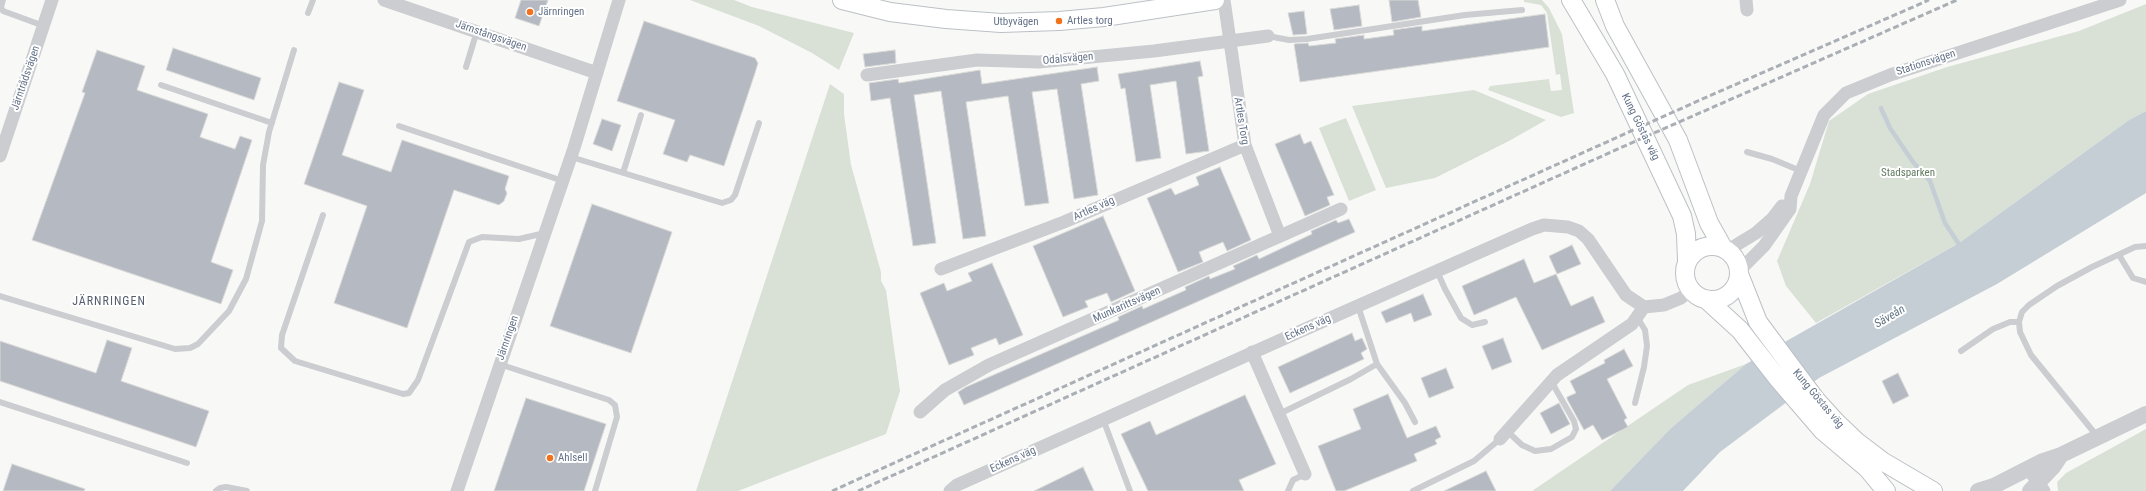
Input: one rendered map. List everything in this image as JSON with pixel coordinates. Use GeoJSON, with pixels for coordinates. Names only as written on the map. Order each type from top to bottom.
{"type":"FeatureCollection","features":[{"type":"Feature","properties":{"kind":"main road","name":"Utbyvägen"},"geometry":{"type":"LineString","coordinates":[[842,0],[890,12],[946,19],[1001,23],[1059,21],[1104,17],[1215,0]]}},
{"type":"Feature","properties":{"kind":"main road","name":"Kung Göstas väg"},"geometry":{"type":"LineString","coordinates":[[1571,0],[1615,74],[1682,216],[1686,234],[1687,261],[1685,277],[1699,295],[1740,330],[1761,343],[1810,404],[1882,461],[1934,491]]}},
{"type":"Feature","properties":{"kind":"main road","name":"Kung Göstas väg"},"geometry":{"type":"LineString","coordinates":[[1605,0],[1615,26],[1678,140],[1709,223],[1726,249],[1736,259],[1739,272],[1758,322],[1761,343]]}},
{"type":"Feature","properties":{"kind":"main road"},"geometry":{"type":"LineString","coordinates":[[1687,261],[1692,254],[1704,246],[1714,245],[1726,249]]}},
{"type":"Feature","properties":{"kind":"main road"},"geometry":{"type":"LineString","coordinates":[[1699,295],[1716,300],[1728,295],[1737,284],[1739,272]]}},
{"type":"Feature","properties":{"kind":"main road","name":"Kung Göstas väg"},"geometry":{"type":"LineString","coordinates":[[1810,404],[1822,430],[1867,468],[1886,491]]}},
{"type":"Feature","properties":{"kind":"street","name":"Järntrådsvägen"},"geometry":{"type":"LineString","coordinates":[[0,156],[52,0]]}},
{"type":"Feature","properties":{"kind":"street","name":"Järnstångsvägen"},"geometry":{"type":"LineString","coordinates":[[384,0],[597,73]]}},
{"type":"Feature","properties":{"kind":"street","name":"Artles Torg"},"geometry":{"type":"LineString","coordinates":[[1224,0],[1244,146],[1280,236]]}},
{"type":"Feature","properties":{"kind":"street","name":"Stationsvägen"},"geometry":{"type":"LineString","coordinates":[[1739,272],[1764,246],[1790,209],[1792,196],[1801,171],[1824,115],[1846,93],[1890,75],[2120,0]]}},
{"type":"Feature","properties":{"kind":"street","name":"Järnringen"},"geometry":{"type":"LineString","coordinates":[[457,491],[499,364],[571,157],[618,1]]}},
{"type":"Feature","properties":{"kind":"street","name":"Odalsvägen"},"geometry":{"type":"LineString","coordinates":[[867,75],[977,60],[1039,62],[1154,51],[1268,36]]}},
{"type":"Feature","properties":{"kind":"street","name":"Artles väg"},"geometry":{"type":"LineString","coordinates":[[941,269],[1064,222],[1244,146]]}},
{"type":"Feature","properties":{"kind":"street","name":"Stationsvägen"},"geometry":{"type":"LineString","coordinates":[[1726,249],[1756,233],[1772,219],[1792,196]]}},
{"type":"Feature","properties":{"kind":"street","name":"Munkarittsvägen"},"geometry":{"type":"LineString","coordinates":[[920,412],[944,390],[989,365],[1340,209]]}},
{"type":"Feature","properties":{"kind":"street","name":"Eckens väg"},"geometry":{"type":"LineString","coordinates":[[950,491],[957,485],[1252,352],[1544,225],[1568,227],[1579,231],[1588,239],[1626,295],[1641,312]]}},
{"type":"Feature","properties":{"kind":"street"},"geometry":{"type":"LineString","coordinates":[[1504,435],[1551,381],[1571,365],[1632,324],[1641,312],[1681,298],[1699,295]]}},
{"type":"Feature","properties":{"kind":"street"},"geometry":{"type":"LineString","coordinates":[[1252,352],[1305,474]]}},
{"type":"Feature","properties":{"kind":"street"},"geometry":{"type":"LineString","coordinates":[[1978,491],[1994,486],[2028,468],[2061,455],[2097,436],[2146,414]]}},
{"type":"Feature","properties":{"kind":"street"},"geometry":{"type":"LineString","coordinates":[[2028,468],[2038,488],[2061,455]]}},
{"type":"Feature","properties":{"kind":"lane"},"geometry":{"type":"LineString","coordinates":[[2,0],[1,7],[3,11],[44,26]]}},
{"type":"Feature","properties":{"kind":"lane"},"geometry":{"type":"LineString","coordinates":[[308,14],[313,0]]}},
{"type":"Feature","properties":{"kind":"lane"},"geometry":{"type":"LineString","coordinates":[[1268,36],[1289,40],[1306,39],[1465,15],[1522,10]]}},
{"type":"Feature","properties":{"kind":"lane"},"geometry":{"type":"LineString","coordinates":[[466,67],[477,31]]}},
{"type":"Feature","properties":{"kind":"lane"},"geometry":{"type":"LineString","coordinates":[[0,296],[175,349],[184,349],[198,344],[229,311],[246,279],[262,222],[264,165],[272,123],[294,50]]}},
{"type":"Feature","properties":{"kind":"lane"},"geometry":{"type":"LineString","coordinates":[[161,85],[272,123]]}},
{"type":"Feature","properties":{"kind":"lane"},"geometry":{"type":"LineString","coordinates":[[623,173],[641,115]]}},
{"type":"Feature","properties":{"kind":"lane"},"geometry":{"type":"LineString","coordinates":[[571,157],[716,203],[727,202],[731,200],[738,188],[760,123]]}},
{"type":"Feature","properties":{"kind":"lane"},"geometry":{"type":"LineString","coordinates":[[399,126],[563,181]]}},
{"type":"Feature","properties":{"kind":"lane"},"geometry":{"type":"LineString","coordinates":[[1747,152],[1772,159],[1801,171]]}},
{"type":"Feature","properties":{"kind":"lane"},"geometry":{"type":"LineString","coordinates":[[323,215],[282,335],[281,348],[295,361],[403,394],[409,393],[418,380],[469,242],[482,237],[519,239],[545,233]]}},
{"type":"Feature","properties":{"kind":"lane"},"geometry":{"type":"LineString","coordinates":[[2097,436],[2031,355],[2020,332],[2019,322],[2022,312],[2036,299],[2092,267],[2135,247],[2146,246]]}},
{"type":"Feature","properties":{"kind":"lane"},"geometry":{"type":"LineString","coordinates":[[2119,255],[2133,278],[2141,282],[2146,282]]}},
{"type":"Feature","properties":{"kind":"lane"},"geometry":{"type":"LineString","coordinates":[[1437,271],[1461,318],[1472,326],[1485,322]]}},
{"type":"Feature","properties":{"kind":"lane"},"geometry":{"type":"LineString","coordinates":[[1358,306],[1377,364],[1405,403],[1415,422]]}},
{"type":"Feature","properties":{"kind":"lane"},"geometry":{"type":"LineString","coordinates":[[1635,402],[1644,367],[1647,346],[1641,312]]}},
{"type":"Feature","properties":{"kind":"lane"},"geometry":{"type":"LineString","coordinates":[[1961,351],[1993,329],[2010,322],[2019,322]]}},
{"type":"Feature","properties":{"kind":"lane"},"geometry":{"type":"LineString","coordinates":[[499,364],[609,400],[615,405],[617,417],[595,491]]}},
{"type":"Feature","properties":{"kind":"lane"},"geometry":{"type":"LineString","coordinates":[[1279,414],[1351,379],[1377,364]]}},
{"type":"Feature","properties":{"kind":"lane"},"geometry":{"type":"LineString","coordinates":[[1413,491],[1474,461],[1504,435],[1535,451],[1552,449],[1572,437],[1576,429],[1574,422],[1551,381]]}},
{"type":"Feature","properties":{"kind":"lane"},"geometry":{"type":"LineString","coordinates":[[0,402],[187,463]]}},
{"type":"Feature","properties":{"kind":"lane"},"geometry":{"type":"LineString","coordinates":[[1104,419],[1130,491]]}},
{"type":"Feature","properties":{"kind":"lane"},"geometry":{"type":"LineString","coordinates":[[1288,491],[1293,480],[1305,474]]}},
{"type":"Feature","properties":{"kind":"lane"},"geometry":{"type":"LineString","coordinates":[[216,491],[220,488],[226,487],[247,491]]}},
{"type":"Feature","properties":{"kind":"green space"},"geometry":{"type":"Polygon","coordinates":[[[690,0],[734,0],[752,7],[854,33],[839,70],[812,53],[759,26],[690,0]]]}},
{"type":"Feature","properties":{"kind":"green space"},"geometry":{"type":"Polygon","coordinates":[[[1524,0],[1542,0],[1549,8],[1562,34],[1574,113],[1561,117],[1488,90],[1490,86],[1549,79],[1551,91],[1562,90],[1560,74],[1556,75],[1547,13],[1541,5],[1524,2],[1524,0]]]}},
{"type":"Feature","properties":{"kind":"green space","name":"Stadsparken"},"geometry":{"type":"Polygon","coordinates":[[[2146,4],[2146,111],[2129,120],[1959,243],[1816,323],[1786,286],[1777,261],[1810,184],[1829,121],[1868,94],[1947,67],[2079,31],[2146,4]]]}},
{"type":"Feature","properties":{"kind":"green space"},"geometry":{"type":"Polygon","coordinates":[[[830,84],[844,94],[844,114],[851,165],[881,272],[881,281],[886,290],[900,391],[886,434],[738,491],[696,491],[830,84]]]}},
{"type":"Feature","properties":{"kind":"green space"},"geometry":{"type":"Polygon","coordinates":[[[1474,90],[1546,120],[1509,141],[1435,178],[1386,188],[1352,106],[1474,90]]]}},
{"type":"Feature","properties":{"kind":"green space"},"geometry":{"type":"Polygon","coordinates":[[[1346,118],[1376,190],[1349,201],[1319,128],[1346,118]]]}},
{"type":"Feature","properties":{"kind":"green space"},"geometry":{"type":"Polygon","coordinates":[[[1746,364],[1671,428],[1610,491],[1532,491],[1688,385],[1746,364]]]}},
{"type":"Feature","properties":{"kind":"green space"},"geometry":{"type":"Polygon","coordinates":[[[2146,429],[2146,491],[2058,491],[2057,482],[2066,473],[2146,429]]]}},
{"type":"Feature","properties":{"kind":"water","name":"Säveån"},"geometry":{"type":"Polygon","coordinates":[[[2146,111],[2146,193],[1997,284],[1819,378],[1720,452],[1683,491],[1610,491],[1671,428],[1746,364],[1959,243],[2129,120],[2146,111]]]}},
{"type":"Feature","properties":{"kind":"building","name":"Järnringen"},"geometry":{"type":"Polygon","coordinates":[[[521,0],[548,0],[539,26],[515,18],[521,0]]]}},
{"type":"Feature","properties":{"kind":"building"},"geometry":{"type":"Polygon","coordinates":[[[1389,0],[1418,0],[1421,17],[1392,22],[1389,0]]]}},
{"type":"Feature","properties":{"kind":"building"},"geometry":{"type":"Polygon","coordinates":[[[1359,5],[1362,26],[1334,30],[1330,9],[1359,5]]]}},
{"type":"Feature","properties":{"kind":"building"},"geometry":{"type":"Polygon","coordinates":[[[1304,11],[1307,34],[1293,35],[1288,13],[1304,11]]]}},
{"type":"Feature","properties":{"kind":"building"},"geometry":{"type":"Polygon","coordinates":[[[1545,14],[1549,47],[1300,82],[1294,44],[1308,43],[1309,46],[1336,43],[1335,39],[1364,35],[1364,39],[1394,35],[1393,30],[1422,26],[1422,31],[1545,14]]]}},
{"type":"Feature","properties":{"kind":"building"},"geometry":{"type":"Polygon","coordinates":[[[644,21],[755,58],[758,63],[724,166],[690,155],[687,162],[663,154],[675,120],[617,101],[644,21]]]}},
{"type":"Feature","properties":{"kind":"building"},"geometry":{"type":"Polygon","coordinates":[[[173,48],[261,78],[254,100],[166,70],[173,48]]]}},
{"type":"Feature","properties":{"kind":"building"},"geometry":{"type":"Polygon","coordinates":[[[97,50],[145,66],[137,90],[208,114],[200,137],[235,149],[240,136],[252,140],[211,262],[233,270],[221,304],[32,240],[85,93],[82,92],[97,50]]]}},
{"type":"Feature","properties":{"kind":"building"},"geometry":{"type":"Polygon","coordinates":[[[895,50],[896,63],[865,67],[863,54],[895,50]]]}},
{"type":"Feature","properties":{"kind":"building"},"geometry":{"type":"Polygon","coordinates":[[[1200,61],[1203,76],[1198,77],[1209,151],[1186,154],[1176,81],[1150,85],[1161,158],[1136,162],[1125,88],[1121,89],[1118,74],[1200,61]]]}},
{"type":"Feature","properties":{"kind":"building"},"geometry":{"type":"Polygon","coordinates":[[[1097,67],[1099,81],[1081,84],[1098,195],[1074,199],[1057,89],[1032,92],[1049,203],[1025,206],[1008,96],[966,102],[986,236],[963,239],[941,91],[914,95],[936,243],[913,246],[890,98],[871,101],[869,83],[898,79],[899,83],[980,70],[982,84],[1097,67]]]}},
{"type":"Feature","properties":{"kind":"building"},"geometry":{"type":"Polygon","coordinates":[[[339,82],[364,90],[342,155],[391,172],[402,140],[509,176],[505,189],[507,193],[504,201],[499,205],[454,190],[407,328],[334,303],[367,206],[304,184],[339,82]]]}},
{"type":"Feature","properties":{"kind":"building"},"geometry":{"type":"Polygon","coordinates":[[[602,119],[621,125],[612,151],[593,144],[602,119]]]}},
{"type":"Feature","properties":{"kind":"building"},"geometry":{"type":"Polygon","coordinates":[[[1300,134],[1304,144],[1311,141],[1334,195],[1327,197],[1330,205],[1305,216],[1275,144],[1300,134]]]}},
{"type":"Feature","properties":{"kind":"building"},"geometry":{"type":"Polygon","coordinates":[[[1220,167],[1251,240],[1227,251],[1223,242],[1199,252],[1203,262],[1178,272],[1147,198],[1171,188],[1175,195],[1199,185],[1196,177],[1220,167]]]}},
{"type":"Feature","properties":{"kind":"building"},"geometry":{"type":"Polygon","coordinates":[[[592,204],[672,232],[631,353],[550,326],[592,204]]]}},
{"type":"Feature","properties":{"kind":"building"},"geometry":{"type":"Polygon","coordinates":[[[1103,216],[1135,291],[1111,302],[1107,293],[1085,301],[1088,307],[1063,317],[1033,246],[1103,216]]]}},
{"type":"Feature","properties":{"kind":"building"},"geometry":{"type":"Polygon","coordinates":[[[1349,219],[1355,232],[964,405],[958,392],[966,387],[1119,320],[1118,317],[1142,306],[1143,309],[1186,290],[1185,287],[1209,276],[1210,279],[1235,269],[1233,266],[1257,255],[1259,259],[1312,234],[1311,231],[1336,220],[1338,223],[1349,219]]]}},
{"type":"Feature","properties":{"kind":"building"},"geometry":{"type":"Polygon","coordinates":[[[1572,245],[1581,264],[1557,274],[1549,256],[1572,245]]]}},
{"type":"Feature","properties":{"kind":"building"},"geometry":{"type":"Polygon","coordinates":[[[1524,259],[1534,283],[1556,274],[1571,306],[1593,296],[1605,322],[1542,350],[1516,297],[1474,315],[1462,286],[1524,259]]]}},
{"type":"Feature","properties":{"kind":"building"},"geometry":{"type":"Polygon","coordinates":[[[992,263],[1023,335],[999,345],[996,338],[971,348],[974,355],[949,365],[920,293],[944,283],[947,291],[972,281],[968,273],[992,263]]]}},
{"type":"Feature","properties":{"kind":"building"},"geometry":{"type":"Polygon","coordinates":[[[1423,294],[1432,315],[1414,322],[1411,313],[1386,323],[1381,312],[1423,294]]]}},
{"type":"Feature","properties":{"kind":"building"},"geometry":{"type":"Polygon","coordinates":[[[1352,333],[1355,341],[1362,338],[1367,349],[1361,353],[1364,359],[1290,393],[1278,367],[1352,333]]]}},
{"type":"Feature","properties":{"kind":"building"},"geometry":{"type":"Polygon","coordinates":[[[1503,338],[1512,362],[1492,370],[1482,346],[1503,338]]]}},
{"type":"Feature","properties":{"kind":"building"},"geometry":{"type":"Polygon","coordinates":[[[107,340],[132,348],[121,381],[209,411],[196,447],[0,381],[0,341],[96,373],[107,340]]]}},
{"type":"Feature","properties":{"kind":"building"},"geometry":{"type":"Polygon","coordinates":[[[1624,349],[1633,366],[1607,379],[1627,418],[1624,420],[1628,427],[1602,440],[1593,425],[1584,430],[1567,399],[1567,397],[1576,393],[1570,381],[1605,363],[1604,360],[1624,349]]]}},
{"type":"Feature","properties":{"kind":"building"},"geometry":{"type":"Polygon","coordinates":[[[1446,368],[1454,388],[1429,398],[1421,378],[1446,368]]]}},
{"type":"Feature","properties":{"kind":"building"},"geometry":{"type":"Polygon","coordinates":[[[1898,373],[1909,396],[1893,404],[1882,381],[1898,373]]]}},
{"type":"Feature","properties":{"kind":"building"},"geometry":{"type":"Polygon","coordinates":[[[1388,394],[1407,438],[1436,426],[1441,437],[1435,440],[1437,444],[1414,454],[1417,461],[1344,491],[1336,491],[1318,446],[1361,429],[1353,409],[1388,394]]]}},
{"type":"Feature","properties":{"kind":"building"},"geometry":{"type":"Polygon","coordinates":[[[1245,395],[1276,464],[1239,480],[1244,491],[1148,491],[1121,434],[1150,421],[1156,435],[1245,395]]]}},
{"type":"Feature","properties":{"kind":"building","name":"Ahlsell"},"geometry":{"type":"Polygon","coordinates":[[[526,398],[606,424],[584,491],[494,491],[526,398]]]}},
{"type":"Feature","properties":{"kind":"building"},"geometry":{"type":"Polygon","coordinates":[[[1559,403],[1570,424],[1551,434],[1540,413],[1559,403]]]}},
{"type":"Feature","properties":{"kind":"building"},"geometry":{"type":"Polygon","coordinates":[[[12,464],[85,489],[84,491],[3,491],[12,464]]]}},
{"type":"Feature","properties":{"kind":"building"},"geometry":{"type":"Polygon","coordinates":[[[1083,467],[1094,491],[1034,491],[1083,467]]]}},
{"type":"Feature","properties":{"kind":"building"},"geometry":{"type":"Polygon","coordinates":[[[1486,471],[1496,491],[1444,491],[1486,471]]]}},
{"type":"Feature","properties":{"kind":"waterway"},"geometry":{"type":"LineString","coordinates":[[1881,108],[1890,128],[1913,162],[1930,181],[1945,223],[1962,249]]}},
{"type":"Feature","properties":{"kind":"railway"},"geometry":{"type":"LineString","coordinates":[[832,491],[1700,100],[1929,0]]}},
{"type":"Feature","properties":{"kind":"railway"},"geometry":{"type":"LineString","coordinates":[[858,491],[1620,148],[1957,0]]}},
{"type":"Feature","properties":{"kind":"place","name":"Järnringen"},"geometry":{"type":"Point","coordinates":[530,12]}},
{"type":"Feature","properties":{"kind":"place","name":"Artles torg"},"geometry":{"type":"Point","coordinates":[1059,21]}},
{"type":"Feature","properties":{"kind":"place","name":"Ahlsell"},"geometry":{"type":"Point","coordinates":[550,458]}},
{"type":"Feature","properties":{"kind":"district","name":"JÄRNRINGEN"},"geometry":{"type":"Point","coordinates":[109,302]}}]}
